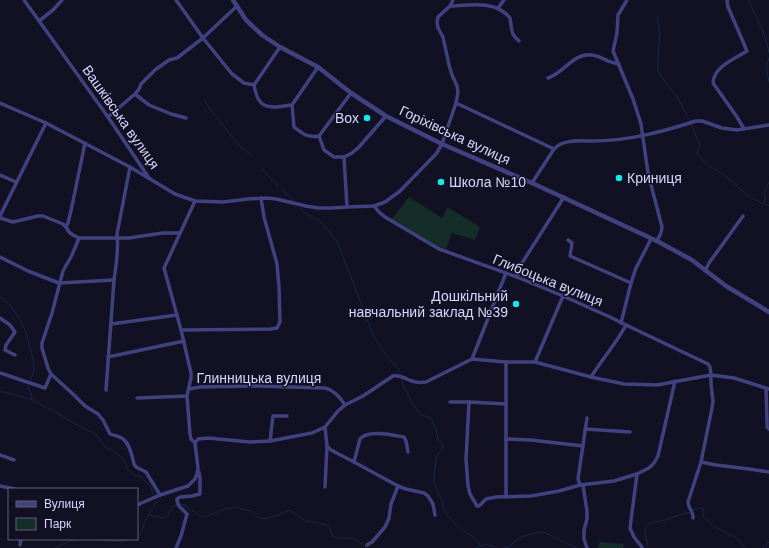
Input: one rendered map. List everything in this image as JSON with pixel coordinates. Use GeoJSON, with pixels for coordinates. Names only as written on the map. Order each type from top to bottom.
{"type":"FeatureCollection","features":[{"type":"Feature","properties":{"kind":"street","name":"Вашківська вулиця"},"geometry":{"type":"LineString","coordinates":[[24,0],[108,117],[149,178],[175,194],[194,201],[223,202],[261,198],[276,199],[318,208],[374,206],[385,202],[400,191],[436,154],[442,144],[456,104],[458,92],[452,75],[443,37],[438,28],[437,22],[438,17],[450,6]]}},
{"type":"Feature","properties":{"kind":"street"},"geometry":{"type":"LineString","coordinates":[[39,21],[53,10],[62,0]]}},
{"type":"Feature","properties":{"kind":"street"},"geometry":{"type":"LineString","coordinates":[[176,0],[203,38],[232,74],[244,83],[254,85]]}},
{"type":"Feature","properties":{"kind":"street","name":"Горіхівська вулиця"},"geometry":{"type":"LineString","coordinates":[[233,0],[246,20],[262,35],[280,47],[318,67],[351,93],[386,116],[442,144],[564,197],[654,240],[692,260],[726,286],[769,312]]}},
{"type":"Feature","properties":{"kind":"street"},"geometry":{"type":"LineString","coordinates":[[450,6],[453,0]]}},
{"type":"Feature","properties":{"kind":"street"},"geometry":{"type":"LineString","coordinates":[[498,8],[504,0]]}},
{"type":"Feature","properties":{"kind":"street"},"geometry":{"type":"LineString","coordinates":[[621,323],[636,268],[654,240],[661,233],[662,229],[649,177],[640,124],[633,99],[613,51],[617,33],[618,18],[620,11],[627,0]]}},
{"type":"Feature","properties":{"kind":"street"},"geometry":{"type":"LineString","coordinates":[[727,0],[728,7],[747,51],[732,59],[722,67],[714,76],[713,83],[744,129]]}},
{"type":"Feature","properties":{"kind":"street"},"geometry":{"type":"LineString","coordinates":[[450,6],[482,4],[498,8],[510,18],[511,31],[519,41]]}},
{"type":"Feature","properties":{"kind":"street"},"geometry":{"type":"LineString","coordinates":[[108,117],[139,89],[141,84],[155,70],[169,60],[177,58],[203,38],[237,6]]}},
{"type":"Feature","properties":{"kind":"street"},"geometry":{"type":"LineString","coordinates":[[254,85],[280,47]]}},
{"type":"Feature","properties":{"kind":"street"},"geometry":{"type":"LineString","coordinates":[[548,78],[556,76],[572,62],[583,55],[593,55],[611,63],[619,64]]}},
{"type":"Feature","properties":{"kind":"street"},"geometry":{"type":"LineString","coordinates":[[318,67],[292,105],[294,127],[304,134],[312,137],[319,136],[351,93]]}},
{"type":"Feature","properties":{"kind":"street"},"geometry":{"type":"LineString","coordinates":[[254,85],[259,101],[263,105],[271,107],[292,105]]}},
{"type":"Feature","properties":{"kind":"street"},"geometry":{"type":"LineString","coordinates":[[134,94],[149,105],[186,118]]}},
{"type":"Feature","properties":{"kind":"street"},"geometry":{"type":"LineString","coordinates":[[0,103],[46,123],[149,178]]}},
{"type":"Feature","properties":{"kind":"street"},"geometry":{"type":"LineString","coordinates":[[456,104],[554,148]]}},
{"type":"Feature","properties":{"kind":"street"},"geometry":{"type":"LineString","coordinates":[[319,136],[324,150],[334,157],[344,157],[359,147],[386,116]]}},
{"type":"Feature","properties":{"kind":"street"},"geometry":{"type":"LineString","coordinates":[[532,183],[554,148],[557,145],[567,142],[614,140],[642,136],[696,121],[702,121],[722,128],[737,130],[769,125]]}},
{"type":"Feature","properties":{"kind":"street"},"geometry":{"type":"LineString","coordinates":[[46,123],[0,217],[13,222],[43,216],[57,221],[78,238],[129,238],[180,232]]}},
{"type":"Feature","properties":{"kind":"street"},"geometry":{"type":"LineString","coordinates":[[66,227],[72,206],[85,143]]}},
{"type":"Feature","properties":{"kind":"street"},"geometry":{"type":"LineString","coordinates":[[344,157],[347,206]]}},
{"type":"Feature","properties":{"kind":"street"},"geometry":{"type":"LineString","coordinates":[[106,390],[118,238],[117,234],[130,167]]}},
{"type":"Feature","properties":{"kind":"street"},"geometry":{"type":"LineString","coordinates":[[0,175],[16,182]]}},
{"type":"Feature","properties":{"kind":"street"},"geometry":{"type":"LineString","coordinates":[[517,277],[522,263],[564,197]]}},
{"type":"Feature","properties":{"kind":"street"},"geometry":{"type":"LineString","coordinates":[[182,330],[271,330],[277,328],[280,322],[277,264],[264,217],[261,198]]}},
{"type":"Feature","properties":{"kind":"street"},"geometry":{"type":"LineString","coordinates":[[176,548],[187,514],[178,504],[177,499],[180,497],[200,494],[200,479],[195,443],[191,439],[190,434],[188,396],[191,373],[182,330],[164,268],[194,201]]}},
{"type":"Feature","properties":{"kind":"street","name":"Глибоцька вулиця"},"geometry":{"type":"LineString","coordinates":[[374,206],[385,218],[439,249],[517,277],[610,317],[708,364],[711,375]]}},
{"type":"Feature","properties":{"kind":"street"},"geometry":{"type":"LineString","coordinates":[[705,271],[709,263],[743,216]]}},
{"type":"Feature","properties":{"kind":"street"},"geometry":{"type":"LineString","coordinates":[[78,238],[72,255],[63,271],[42,343],[46,360],[51,374],[85,406],[98,414],[103,420],[110,434],[123,439],[127,443],[134,464],[136,467],[146,472],[159,496]]}},
{"type":"Feature","properties":{"kind":"street"},"geometry":{"type":"LineString","coordinates":[[568,240],[572,243],[570,256],[631,283]]}},
{"type":"Feature","properties":{"kind":"street"},"geometry":{"type":"LineString","coordinates":[[0,257],[28,271],[59,283],[114,280]]}},
{"type":"Feature","properties":{"kind":"street"},"geometry":{"type":"LineString","coordinates":[[472,359],[506,273]]}},
{"type":"Feature","properties":{"kind":"street"},"geometry":{"type":"LineString","coordinates":[[535,362],[563,296]]}},
{"type":"Feature","properties":{"kind":"street"},"geometry":{"type":"LineString","coordinates":[[111,324],[177,315]]}},
{"type":"Feature","properties":{"kind":"street"},"geometry":{"type":"LineString","coordinates":[[0,318],[10,325],[15,332],[6,345],[5,350],[15,355]]}},
{"type":"Feature","properties":{"kind":"street"},"geometry":{"type":"LineString","coordinates":[[591,376],[597,366],[618,340],[626,325]]}},
{"type":"Feature","properties":{"kind":"street"},"geometry":{"type":"LineString","coordinates":[[108,357],[184,341]]}},
{"type":"Feature","properties":{"kind":"street"},"geometry":{"type":"LineString","coordinates":[[195,443],[198,439],[208,438],[250,442],[270,441],[312,433],[325,427],[345,405],[363,396],[393,376],[401,376],[418,383],[426,382],[472,359],[506,362],[535,362],[624,384],[657,385],[711,375],[734,378],[768,388],[766,421],[769,429]]}},
{"type":"Feature","properties":{"kind":"street"},"geometry":{"type":"LineString","coordinates":[[506,362],[506,497]]}},
{"type":"Feature","properties":{"kind":"street"},"geometry":{"type":"LineString","coordinates":[[0,373],[44,388],[51,374]]}},
{"type":"Feature","properties":{"kind":"street"},"geometry":{"type":"LineString","coordinates":[[694,518],[688,506],[688,502],[700,462],[713,401],[711,375]]}},
{"type":"Feature","properties":{"kind":"street"},"geometry":{"type":"LineString","coordinates":[[469,402],[466,459],[468,486],[472,498],[477,506],[479,506],[486,499],[496,497],[531,496],[581,485],[614,481],[649,468],[658,456],[675,381]]}},
{"type":"Feature","properties":{"kind":"street","name":"Глинницька вулиця"},"geometry":{"type":"LineString","coordinates":[[189,389],[200,387],[249,386],[325,388],[334,392],[345,405]]}},
{"type":"Feature","properties":{"kind":"street","name":"Глинницька вулиця"},"geometry":{"type":"LineString","coordinates":[[137,398],[188,396]]}},
{"type":"Feature","properties":{"kind":"street"},"geometry":{"type":"LineString","coordinates":[[450,402],[506,404]]}},
{"type":"Feature","properties":{"kind":"street"},"geometry":{"type":"LineString","coordinates":[[270,441],[273,416],[287,416]]}},
{"type":"Feature","properties":{"kind":"street"},"geometry":{"type":"LineString","coordinates":[[587,548],[584,539],[584,530],[587,519],[587,511],[581,485],[578,479],[588,418]]}},
{"type":"Feature","properties":{"kind":"street"},"geometry":{"type":"LineString","coordinates":[[325,427],[327,446],[325,487]]}},
{"type":"Feature","properties":{"kind":"street"},"geometry":{"type":"LineString","coordinates":[[585,429],[630,432]]}},
{"type":"Feature","properties":{"kind":"street"},"geometry":{"type":"LineString","coordinates":[[354,462],[360,439],[365,435],[377,434],[404,437],[408,452]]}},
{"type":"Feature","properties":{"kind":"street"},"geometry":{"type":"LineString","coordinates":[[506,439],[531,440],[583,446]]}},
{"type":"Feature","properties":{"kind":"street"},"geometry":{"type":"LineString","coordinates":[[327,446],[331,450],[398,486],[424,493],[433,504],[435,515]]}},
{"type":"Feature","properties":{"kind":"street"},"geometry":{"type":"LineString","coordinates":[[0,455],[14,460]]}},
{"type":"Feature","properties":{"kind":"street"},"geometry":{"type":"LineString","coordinates":[[700,462],[769,472]]}},
{"type":"Feature","properties":{"kind":"street"},"geometry":{"type":"LineString","coordinates":[[138,505],[188,486],[195,479],[198,468]]}},
{"type":"Feature","properties":{"kind":"street"},"geometry":{"type":"LineString","coordinates":[[636,474],[630,528],[634,537],[642,547]]}},
{"type":"Feature","properties":{"kind":"street"},"geometry":{"type":"LineString","coordinates":[[0,486],[10,488]]}},
{"type":"Feature","properties":{"kind":"street"},"geometry":{"type":"LineString","coordinates":[[367,545],[372,542],[385,527],[389,518],[391,504],[398,486]]}},
{"type":"Feature","properties":{"kind":"street"},"geometry":{"type":"LineString","coordinates":[[20,545],[21,540]]}},
{"type":"Feature","properties":{"kind":"green space"},"geometry":{"type":"Polygon","coordinates":[[[409,197],[442,218],[448,207],[480,227],[475,240],[452,233],[446,249],[425,240],[391,220],[409,197]]]}},
{"type":"Feature","properties":{"kind":"green space"},"geometry":{"type":"Polygon","coordinates":[[[600,542],[624,544],[623,548],[597,548],[600,542]]]}},
{"type":"Feature","properties":{"kind":"waterway"},"geometry":{"type":"LineString","coordinates":[[748,0],[762,29],[769,53]]}},
{"type":"Feature","properties":{"kind":"waterway"},"geometry":{"type":"LineString","coordinates":[[657,16],[660,33],[658,71],[676,95],[690,121]]}},
{"type":"Feature","properties":{"kind":"waterway"},"geometry":{"type":"LineString","coordinates":[[769,58],[766,67],[769,82]]}},
{"type":"Feature","properties":{"kind":"waterway"},"geometry":{"type":"LineString","coordinates":[[204,100],[237,143],[254,158]]}},
{"type":"Feature","properties":{"kind":"waterway"},"geometry":{"type":"LineString","coordinates":[[691,124],[700,145],[697,153],[700,158],[731,180],[749,197],[769,206]]}},
{"type":"Feature","properties":{"kind":"waterway"},"geometry":{"type":"LineString","coordinates":[[262,169],[278,186]]}},
{"type":"Feature","properties":{"kind":"waterway"},"geometry":{"type":"LineString","coordinates":[[764,203],[764,192],[769,182]]}},
{"type":"Feature","properties":{"kind":"waterway"},"geometry":{"type":"LineString","coordinates":[[282,189],[293,201]]}},
{"type":"Feature","properties":{"kind":"waterway"},"geometry":{"type":"LineString","coordinates":[[299,207],[302,211],[321,222],[338,243],[373,335],[381,348],[401,373]]}},
{"type":"Feature","properties":{"kind":"waterway"},"geometry":{"type":"LineString","coordinates":[[0,297],[11,306],[26,332],[33,359],[34,372],[30,381]]}},
{"type":"Feature","properties":{"kind":"waterway"},"geometry":{"type":"LineString","coordinates":[[402,380],[412,403],[421,415],[432,420],[438,439],[442,443],[443,447],[436,458],[434,477],[435,487],[442,500],[443,507],[454,523],[475,538],[480,545]]}},
{"type":"Feature","properties":{"kind":"waterway"},"geometry":{"type":"LineString","coordinates":[[29,385],[28,388],[31,393],[32,400]]}},
{"type":"Feature","properties":{"kind":"waterway"},"geometry":{"type":"LineString","coordinates":[[0,392],[5,392],[32,400],[97,435],[105,447],[119,455],[124,461],[128,470],[134,475],[140,476],[150,486],[157,501],[149,515]]}},
{"type":"Feature","properties":{"kind":"waterway"},"geometry":{"type":"LineString","coordinates":[[138,536],[149,515],[163,518],[168,516],[172,507],[178,504]]}},
{"type":"Feature","properties":{"kind":"waterway"},"geometry":{"type":"LineString","coordinates":[[181,504],[202,517],[235,507],[251,511],[258,517],[265,519],[290,510],[305,520],[326,525],[329,527],[333,536],[354,539],[366,548]]}},
{"type":"Feature","properties":{"kind":"waterway"},"geometry":{"type":"LineString","coordinates":[[693,510],[699,508],[703,509],[703,516],[709,523],[735,537],[746,548]]}},
{"type":"Feature","properties":{"kind":"waterway"},"geometry":{"type":"LineString","coordinates":[[646,548],[648,545],[645,533],[647,526],[654,522],[666,520],[690,512]]}},
{"type":"Feature","properties":{"kind":"waterway"},"geometry":{"type":"LineString","coordinates":[[503,548],[508,547],[521,537],[543,532],[577,548]]}},
{"type":"Feature","properties":{"kind":"waterway"},"geometry":{"type":"LineString","coordinates":[[55,548],[79,540]]}},
{"type":"Feature","properties":{"kind":"waterway"},"geometry":{"type":"LineString","coordinates":[[104,540],[126,540]]}},
{"type":"Feature","properties":{"kind":"waterway"},"geometry":{"type":"LineString","coordinates":[[763,548],[769,542]]}},
{"type":"Feature","properties":{"kind":"waterway"},"geometry":{"type":"LineString","coordinates":[[476,548],[482,545],[497,548]]}},
{"type":"Feature","properties":{"kind":"place","name":"Box"},"geometry":{"type":"Point","coordinates":[367,118]}},
{"type":"Feature","properties":{"kind":"place","name":"Криниця"},"geometry":{"type":"Point","coordinates":[619,178]}},
{"type":"Feature","properties":{"kind":"place","name":"Школа №10"},"geometry":{"type":"Point","coordinates":[441,182]}},
{"type":"Feature","properties":{"kind":"place","name":"Дошкільний навчальний заклад №39"},"geometry":{"type":"Point","coordinates":[516,304]}}]}
